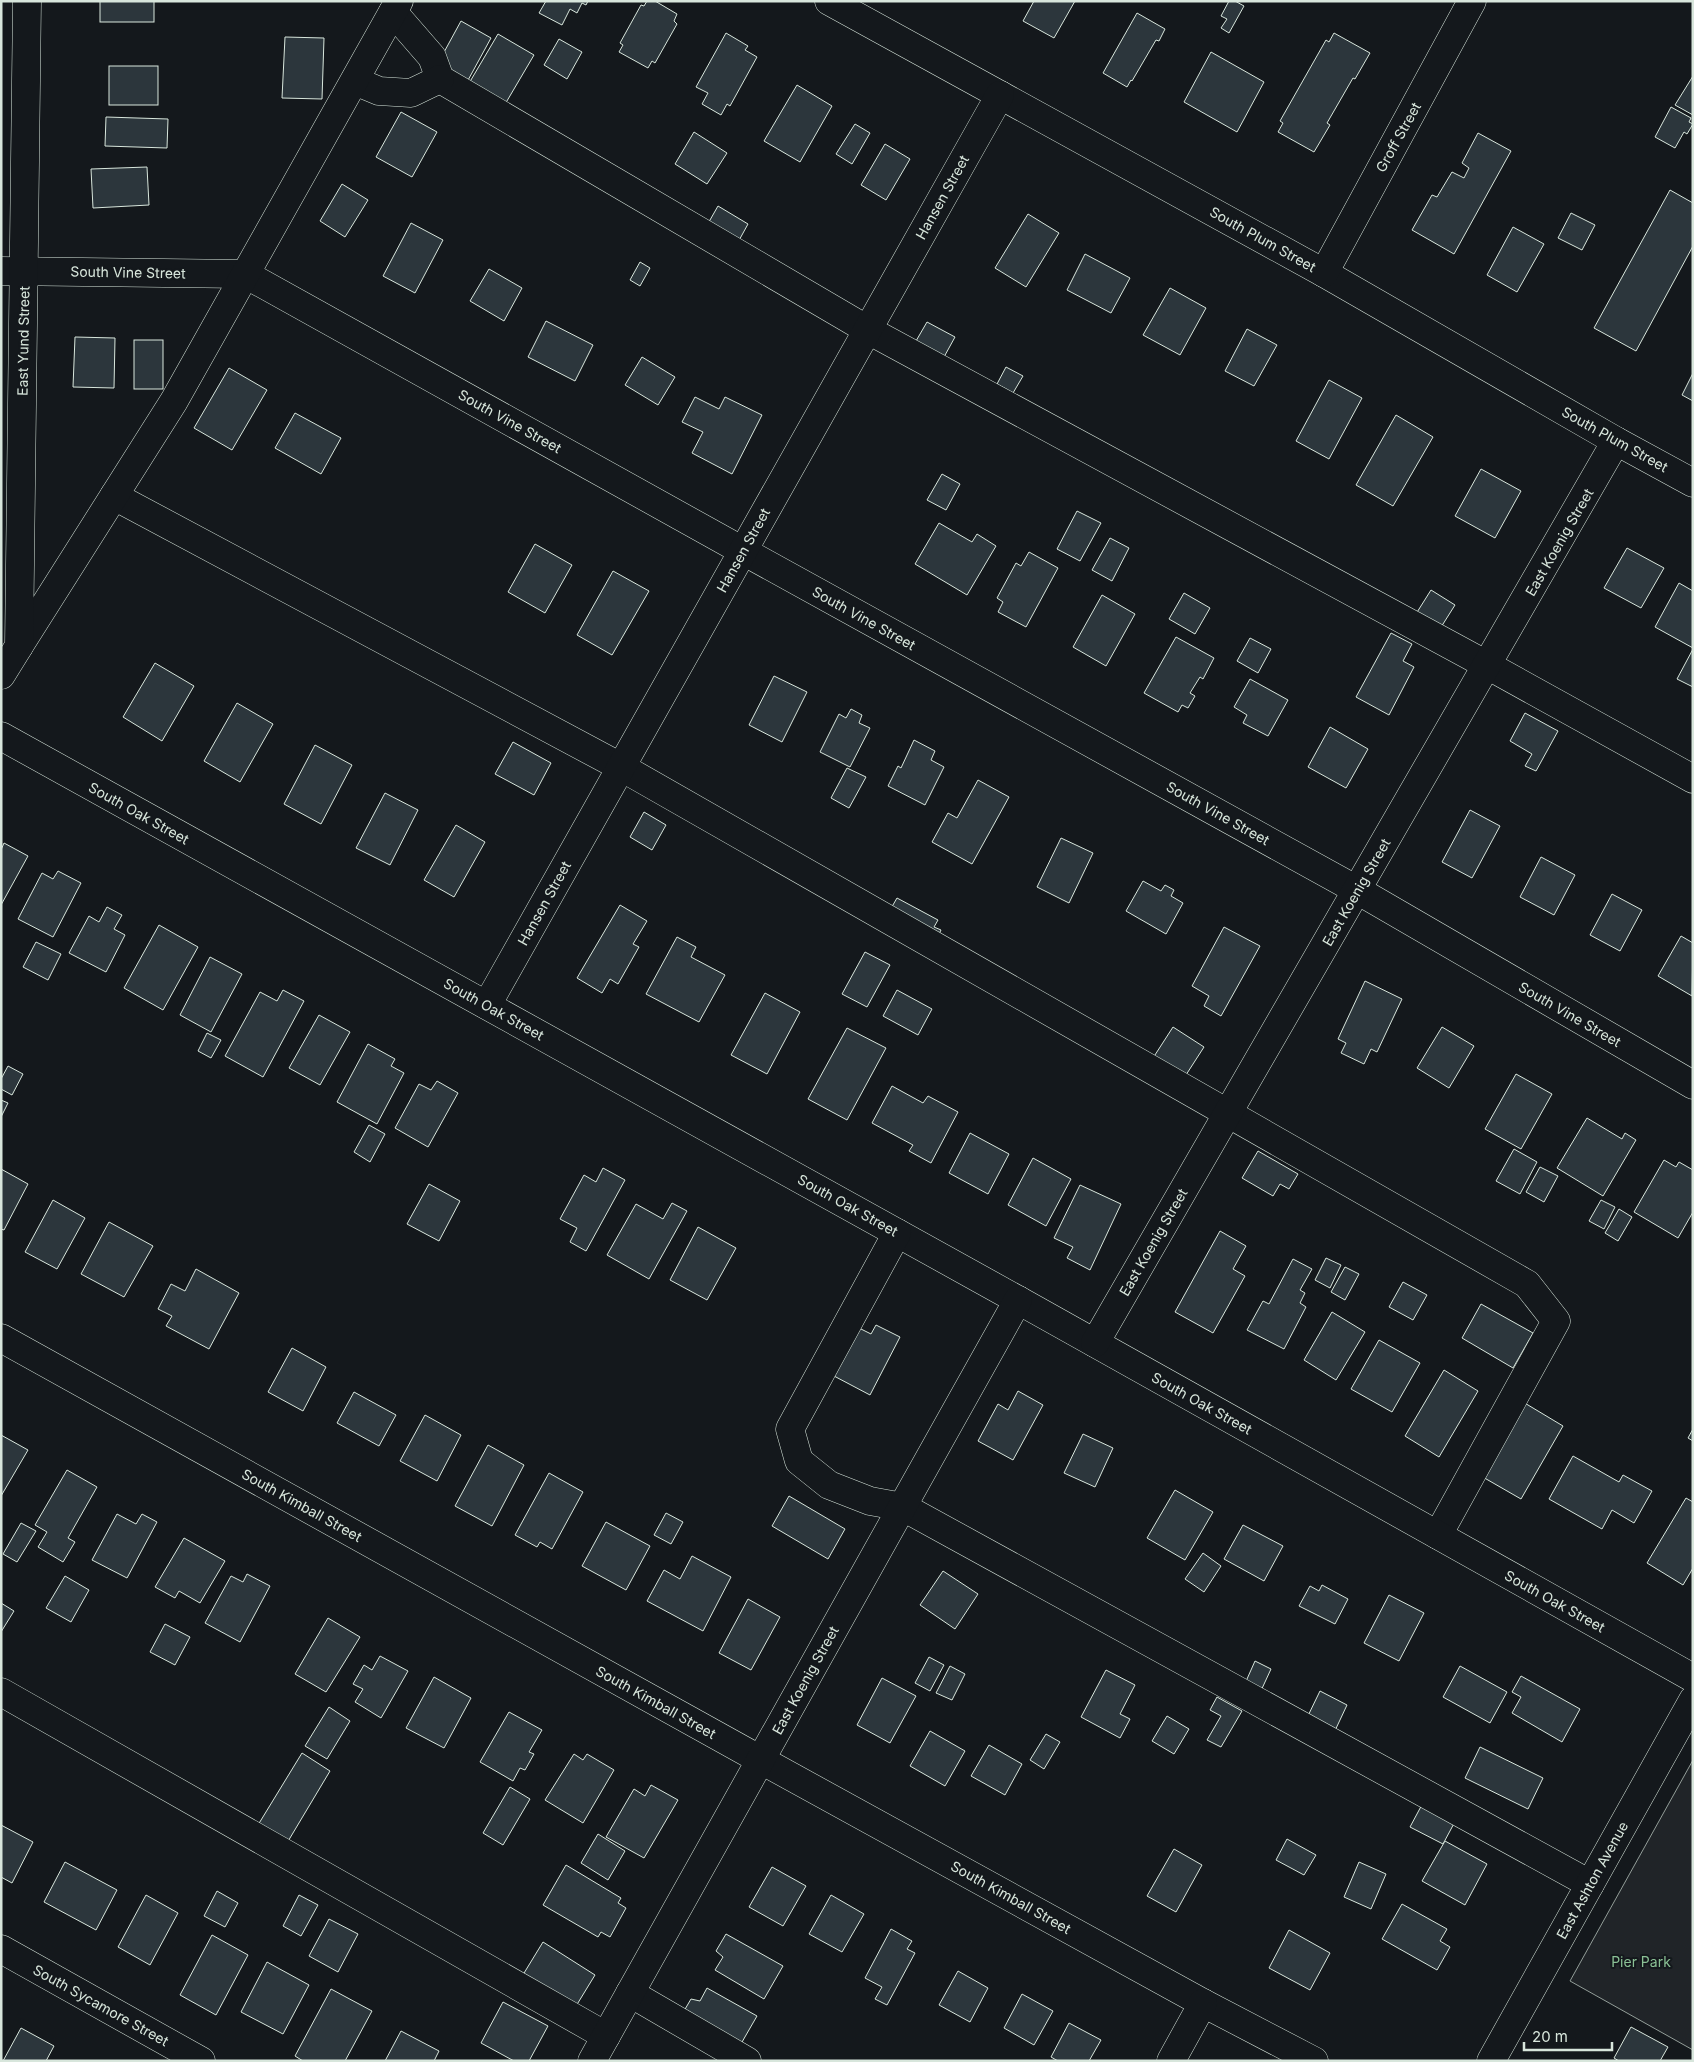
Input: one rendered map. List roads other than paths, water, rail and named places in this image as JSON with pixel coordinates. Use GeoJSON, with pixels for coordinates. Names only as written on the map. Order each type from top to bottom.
{"type":"FeatureCollection","features":[{"type":"Feature","properties":{"kind":"street","name":"East Yund Street"},"geometry":{"type":"LineString","coordinates":[[19,646],[13,271],[27,1]]}},
{"type":"Feature","properties":{"kind":"street","name":"South Plum Street"},"geometry":{"type":"LineString","coordinates":[[830,1],[1324,273],[1616,441],[1693,483]]}},
{"type":"Feature","properties":{"kind":"street","name":"Groff Street"},"geometry":{"type":"LineString","coordinates":[[1324,273],[1472,1]]}},
{"type":"Feature","properties":{"kind":"street"},"geometry":{"type":"LineString","coordinates":[[1,675],[174,401],[396,7],[432,57],[440,79],[868,330],[1693,779]]}},
{"type":"Feature","properties":{"kind":"street"},"geometry":{"type":"LineString","coordinates":[[355,81],[379,91],[411,93],[440,79]]}},
{"type":"Feature","properties":{"kind":"street","name":"Hansen Street"},"geometry":{"type":"LineString","coordinates":[[487,1005],[1000,95]]}},
{"type":"Feature","properties":{"kind":"street","name":"South Vine Street"},"geometry":{"type":"LineString","coordinates":[[13,271],[245,274],[1357,890],[1693,1085]]}},
{"type":"Feature","properties":{"kind":"street","name":"East Koenig Street"},"geometry":{"type":"LineString","coordinates":[[1095,1343],[1616,441]]}},
{"type":"Feature","properties":{"kind":"street"},"geometry":{"type":"LineString","coordinates":[[114,496],[621,767],[1527,1284],[1556,1320],[1438,1535]]}},
{"type":"Feature","properties":{"kind":"street","name":"South Oak Street"},"geometry":{"type":"LineString","coordinates":[[1,736],[1018,1300],[1693,1678]]}},
{"type":"Feature","properties":{"kind":"street"},"geometry":{"type":"LineString","coordinates":[[897,1233],[790,1429],[799,1461],[829,1484],[870,1501],[903,1507],[1590,1884]]}},
{"type":"Feature","properties":{"kind":"street","name":"East Koenig Street"},"geometry":{"type":"LineString","coordinates":[[592,2061],[1018,1300]]}},
{"type":"Feature","properties":{"kind":"street","name":"South Kimball Street"},"geometry":{"type":"LineString","coordinates":[[1,1338],[761,1760],[1203,2003],[1314,2061]]}},
{"type":"Feature","properties":{"kind":"street"},"geometry":{"type":"LineString","coordinates":[[1,1692],[606,2036]]}},
{"type":"Feature","properties":{"kind":"street","name":"East Ashton Avenue"},"geometry":{"type":"LineString","coordinates":[[1490,2061],[1693,1700]]}},
{"type":"Feature","properties":{"kind":"street","name":"South Sycamore Street"},"geometry":{"type":"LineString","coordinates":[[1,1949],[201,2061]]}},
{"type":"Feature","properties":{"kind":"street"},"geometry":{"type":"LineString","coordinates":[[630,1993],[747,2061]]}},
{"type":"Feature","properties":{"kind":"street"},"geometry":{"type":"LineString","coordinates":[[1171,2061],[1203,2003]]}},
{"type":"Feature","properties":{"kind":"park label","name":"Pier Park"},"geometry":{"type":"Point","coordinates":[1641,1961]}}]}
